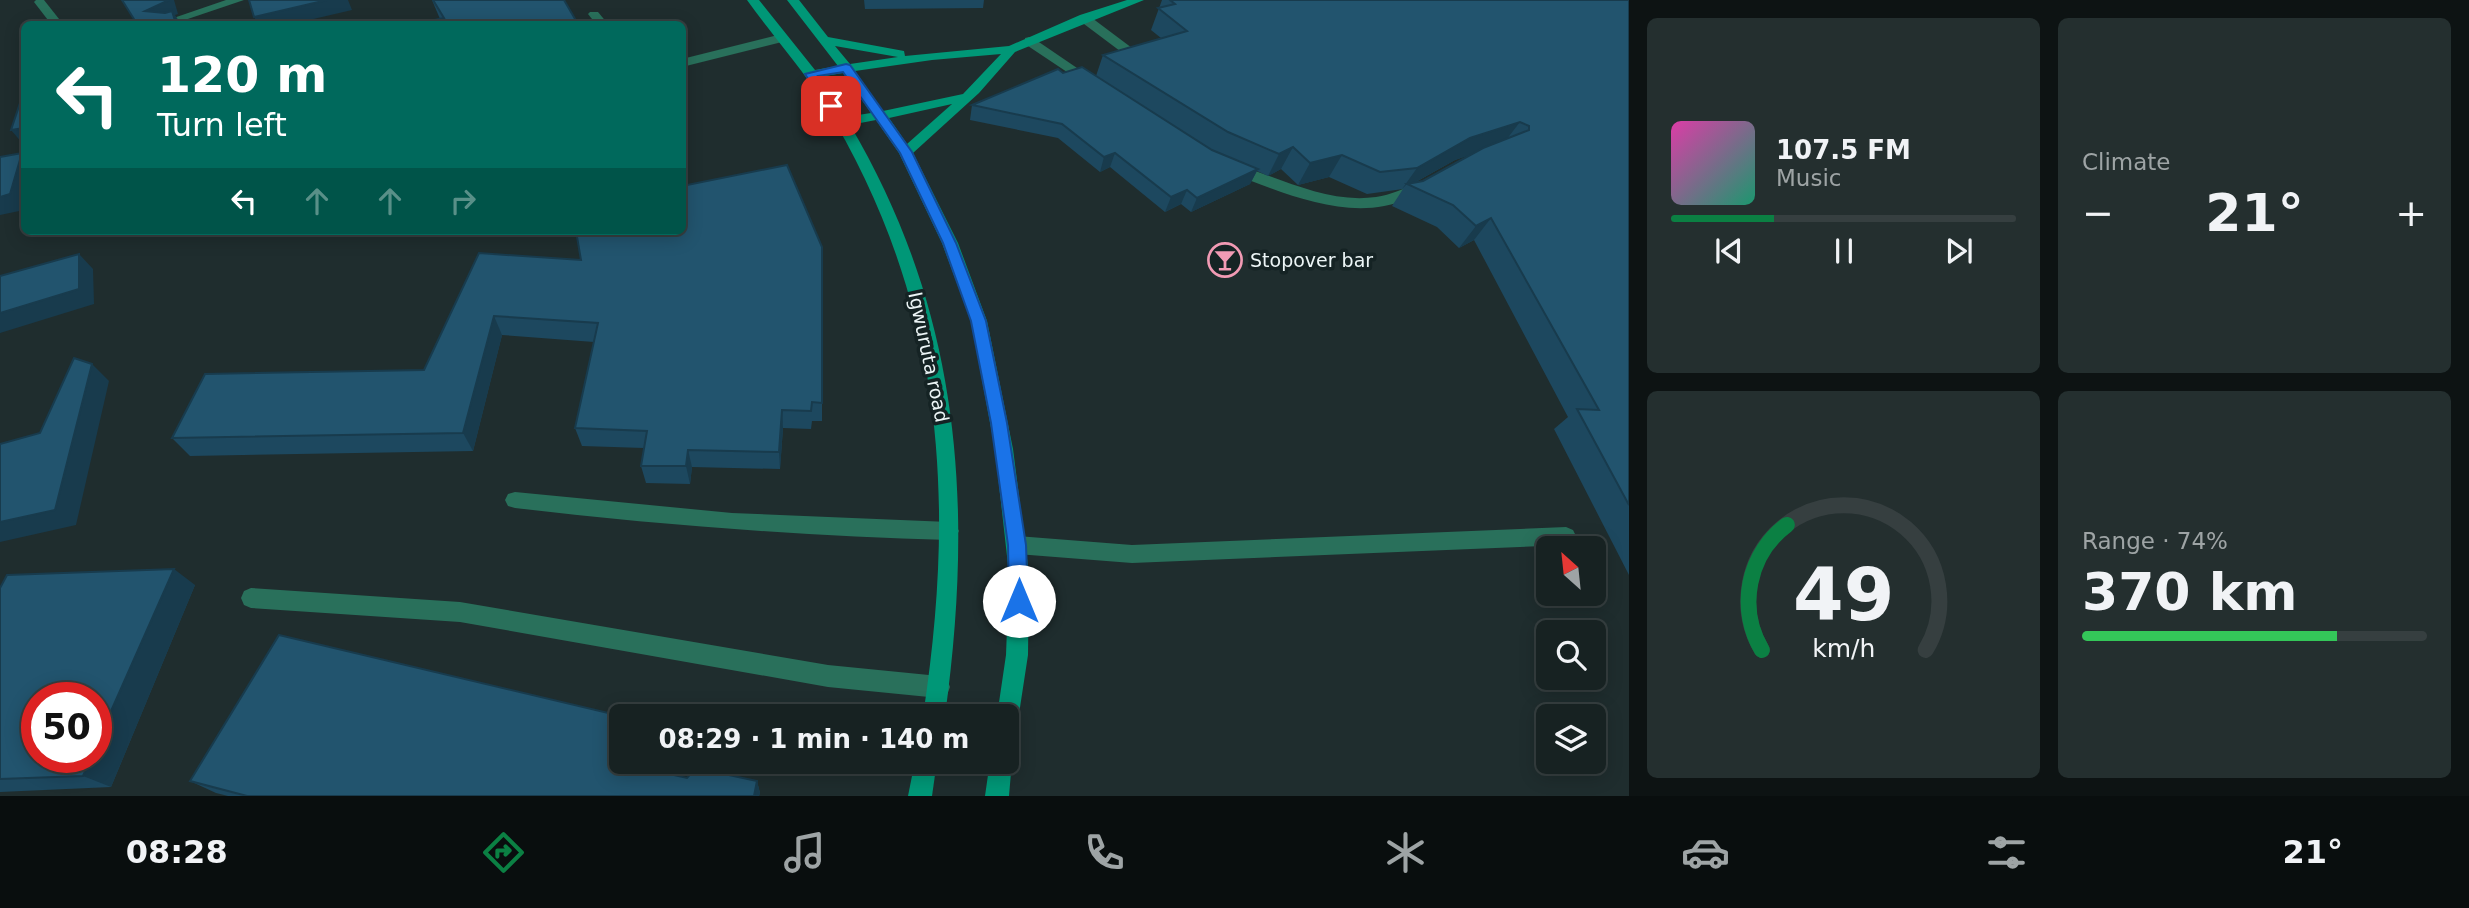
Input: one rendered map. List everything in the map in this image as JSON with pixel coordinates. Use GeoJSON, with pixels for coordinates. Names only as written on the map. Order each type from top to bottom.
{"type":"FeatureCollection","features":[{"type":"Feature","properties":{"kind":"main road","name":"Igwuruta road"},"geometry":{"type":"LineString","coordinates":[[753,0],[811,74],[841,122],[882,198],[909,271],[928,335],[948,446],[949,531],[936,704]]}},
{"type":"Feature","properties":{"kind":"main road"},"geometry":{"type":"LineString","coordinates":[[793,0],[882,116],[906,152],[950,243],[979,321],[1004,449],[1020,574],[1017,655],[1010,704]]}},
{"type":"Feature","properties":{"kind":"main road"},"geometry":{"type":"LineString","coordinates":[[811,74],[932,56],[1011,49],[1084,18],[1138,0]]}},
{"type":"Feature","properties":{"kind":"main road"},"geometry":{"type":"LineString","coordinates":[[824,40],[891,54],[932,56]]}},
{"type":"Feature","properties":{"kind":"main road"},"geometry":{"type":"LineString","coordinates":[[906,152],[965,97],[982,86],[1011,49]]}},
{"type":"Feature","properties":{"kind":"main road"},"geometry":{"type":"LineString","coordinates":[[841,122],[882,116],[965,97]]}},
{"type":"Feature","properties":{"kind":"main road"},"geometry":{"type":"LineString","coordinates":[[920,796],[924,774]]}},
{"type":"Feature","properties":{"kind":"main road"},"geometry":{"type":"LineString","coordinates":[[997,796],[1000,774]]}},
{"type":"Feature","properties":{"kind":"lane"},"geometry":{"type":"LineString","coordinates":[[172,21],[238,0]]}},
{"type":"Feature","properties":{"kind":"lane"},"geometry":{"type":"LineString","coordinates":[[40,2],[55,21]]}},
{"type":"Feature","properties":{"kind":"lane"},"geometry":{"type":"LineString","coordinates":[[594,13],[600,21]]}},
{"type":"Feature","properties":{"kind":"lane"},"geometry":{"type":"LineString","coordinates":[[1084,18],[1132,54]]}},
{"type":"Feature","properties":{"kind":"lane"},"geometry":{"type":"LineString","coordinates":[[686,61],[782,38]]}},
{"type":"Feature","properties":{"kind":"lane"},"geometry":{"type":"LineString","coordinates":[[1029,41],[1109,93]]}},
{"type":"Feature","properties":{"kind":"lane"},"geometry":{"type":"LineString","coordinates":[[1223,164],[1305,195],[1346,202],[1406,196],[1429,183]]}},
{"type":"Feature","properties":{"kind":"lane"},"geometry":{"type":"LineString","coordinates":[[515,500],[646,515],[824,529],[949,531]]}},
{"type":"Feature","properties":{"kind":"lane"},"geometry":{"type":"LineString","coordinates":[[1017,545],[1132,554],[1536,537]]}},
{"type":"Feature","properties":{"kind":"lane"},"geometry":{"type":"LineString","coordinates":[[251,598],[460,612],[828,676],[939,687]]}},
{"type":"Feature","properties":{"kind":"building"},"geometry":{"type":"Polygon","coordinates":[[[122,0],[169,0],[145,11],[172,11],[175,21],[135,21],[122,0]]]}},
{"type":"Feature","properties":{"kind":"building"},"geometry":{"type":"Polygon","coordinates":[[[249,0],[327,0],[254,17],[249,0]]]}},
{"type":"Feature","properties":{"kind":"building"},"geometry":{"type":"Polygon","coordinates":[[[433,0],[564,0],[576,21],[429,21],[444,18],[433,0]]]}},
{"type":"Feature","properties":{"kind":"building"},"geometry":{"type":"Polygon","coordinates":[[[1170,0],[1629,0],[1629,505],[1577,409],[1599,410],[1491,218],[1476,226],[1453,205],[1407,184],[1423,181],[1483,148],[1529,130],[1529,126],[1520,122],[1470,138],[1417,168],[1380,172],[1342,155],[1310,163],[1293,147],[1279,154],[1228,132],[1103,55],[1187,31],[1158,8],[1175,4],[1170,0]]]}},
{"type":"Feature","properties":{"kind":"building"},"geometry":{"type":"Polygon","coordinates":[[[1082,67],[1212,150],[1258,169],[1197,198],[1187,190],[1171,197],[1115,153],[1104,157],[1062,124],[972,105],[1058,69],[1063,73],[1082,67]]]}},
{"type":"Feature","properties":{"kind":"building"},"geometry":{"type":"Polygon","coordinates":[[[21,100],[21,128],[11,130],[21,100]]]}},
{"type":"Feature","properties":{"kind":"building"},"geometry":{"type":"Polygon","coordinates":[[[21,153],[10,194],[0,197],[0,157],[21,153]]]}},
{"type":"Feature","properties":{"kind":"building"},"geometry":{"type":"Polygon","coordinates":[[[787,165],[822,247],[822,403],[812,402],[811,411],[782,410],[779,452],[688,450],[686,466],[641,466],[647,431],[575,428],[598,323],[494,316],[463,433],[172,438],[205,374],[424,370],[479,253],[581,260],[577,235],[686,235],[686,185],[787,165]]]}},
{"type":"Feature","properties":{"kind":"building"},"geometry":{"type":"Polygon","coordinates":[[[79,254],[79,289],[0,313],[0,276],[79,254]]]}},
{"type":"Feature","properties":{"kind":"building"},"geometry":{"type":"Polygon","coordinates":[[[74,358],[92,364],[55,510],[0,522],[0,444],[40,433],[74,358]]]}},
{"type":"Feature","properties":{"kind":"building"},"geometry":{"type":"Polygon","coordinates":[[[174,569],[112,709],[112,682],[21,682],[21,773],[84,773],[83,776],[0,779],[0,588],[7,575],[174,569]]]}},
{"type":"Feature","properties":{"kind":"building"},"geometry":{"type":"Polygon","coordinates":[[[279,635],[609,713],[609,774],[669,774],[687,778],[691,774],[724,774],[757,781],[754,796],[247,796],[190,781],[279,635]]]}},
{"type":"Feature","properties":{"kind":"place","name":"Stopover bar"},"geometry":{"type":"Point","coordinates":[1225,260]}},
{"type":"Feature","properties":{"kind":"route"},"geometry":{"type":"LineString","coordinates":[[831,106],[811,74],[846,68],[906,152],[950,243],[979,321],[999,423],[1017,545],[1019,601]]}}]}
